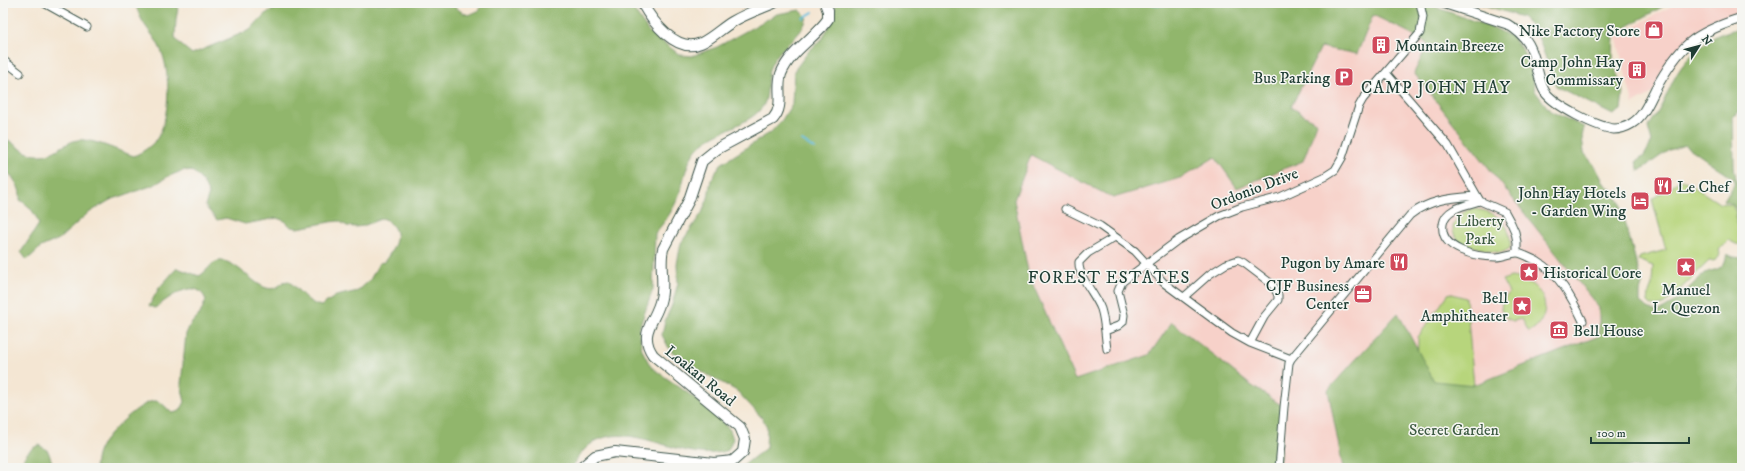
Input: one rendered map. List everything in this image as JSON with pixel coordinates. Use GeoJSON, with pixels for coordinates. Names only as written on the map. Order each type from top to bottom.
{"type":"FeatureCollection","features":[{"type":"Feature","properties":{"kind":"main road"},"geometry":{"type":"LineString","coordinates":[[642,3],[648,14],[667,34],[677,41],[691,46],[702,43],[732,22],[774,3]]}},
{"type":"Feature","properties":{"kind":"main road","name":"Loakan Road"},"geometry":{"type":"LineString","coordinates":[[581,468],[595,456],[614,452],[714,463],[733,461],[743,452],[745,438],[740,427],[661,363],[649,349],[646,340],[647,330],[662,298],[661,257],[666,240],[679,221],[690,200],[702,161],[717,149],[773,119],[777,114],[779,108],[781,74],[790,61],[825,23],[829,14],[826,5]]}},
{"type":"Feature","properties":{"kind":"street"},"geometry":{"type":"LineString","coordinates":[[44,3],[87,27]]}},
{"type":"Feature","properties":{"kind":"street"},"geometry":{"type":"LineString","coordinates":[[1442,3],[1506,24],[1515,29],[1528,41],[1541,83],[1550,97],[1567,109],[1601,126],[1615,129],[1627,126],[1641,115],[1676,56],[1689,42],[1716,26],[1742,18]]}},
{"type":"Feature","properties":{"kind":"street","name":"Ordonio Drive"},"geometry":{"type":"LineString","coordinates":[[1105,330],[1118,326],[1123,322],[1124,315],[1118,296],[1119,286],[1147,262],[1178,240],[1219,216],[1242,207],[1280,197],[1335,170],[1342,158],[1359,106],[1366,95],[1387,74],[1420,34],[1422,25],[1421,4]]}},
{"type":"Feature","properties":{"kind":"street"},"geometry":{"type":"LineString","coordinates":[[3,60],[20,73]]}},
{"type":"Feature","properties":{"kind":"street"},"geometry":{"type":"LineString","coordinates":[[1387,74],[1448,146],[1478,198]]}},
{"type":"Feature","properties":{"kind":"street"},"geometry":{"type":"LineString","coordinates":[[1478,198],[1446,216],[1442,227],[1445,238],[1450,244],[1473,255],[1497,257],[1517,253],[1537,261],[1550,271],[1568,293],[1583,321]]}},
{"type":"Feature","properties":{"kind":"street"},"geometry":{"type":"LineString","coordinates":[[1279,468],[1284,406],[1289,364],[1291,359],[1410,215],[1425,205],[1435,201],[1478,198],[1505,212],[1515,232],[1517,253]]}},
{"type":"Feature","properties":{"kind":"street"},"geometry":{"type":"LineString","coordinates":[[1065,209],[1096,224],[1134,251],[1147,262],[1164,283],[1222,326],[1250,343],[1291,359]]}},
{"type":"Feature","properties":{"kind":"street"},"geometry":{"type":"LineString","coordinates":[[1107,349],[1101,311],[1097,301],[1080,272],[1078,262],[1088,253],[1115,237]]}},
{"type":"Feature","properties":{"kind":"street"},"geometry":{"type":"LineString","coordinates":[[1184,297],[1210,274],[1226,264],[1238,260],[1244,263],[1273,285],[1278,295],[1278,300],[1264,317],[1250,343]]}},
{"type":"Feature","properties":{"kind":"shaded area"},"geometry":{"type":"Polygon","coordinates":[[[1677,3],[1742,3],[1742,17],[1696,35],[1653,93],[1633,104],[1616,36],[1677,3]]]}},
{"type":"Feature","properties":{"kind":"shaded area"},"geometry":{"type":"Polygon","coordinates":[[[1372,15],[1410,33],[1428,44],[1414,73],[1599,308],[1599,337],[1474,385],[1434,381],[1397,313],[1328,390],[1343,468],[1279,468],[1283,407],[1249,384],[1172,322],[1149,355],[1075,380],[1029,276],[1014,200],[1031,155],[1113,198],[1183,177],[1215,156],[1317,123],[1291,107],[1321,47],[1372,15]]]}},
{"type":"Feature","properties":{"kind":"green space"},"geometry":{"type":"Polygon","coordinates":[[[135,3],[179,3],[175,38],[192,54],[250,30],[265,14],[287,3],[450,3],[463,13],[469,15],[480,10],[481,3],[629,3],[648,31],[680,55],[692,56],[717,47],[777,14],[800,10],[807,17],[804,25],[796,37],[779,53],[771,65],[768,77],[767,95],[763,106],[752,117],[707,140],[699,146],[693,154],[676,203],[655,233],[653,289],[639,329],[642,350],[651,367],[689,394],[720,419],[730,430],[733,439],[728,450],[711,453],[692,452],[636,437],[618,436],[601,438],[586,448],[578,457],[572,468],[95,468],[97,454],[102,444],[133,412],[150,402],[156,401],[161,403],[173,413],[180,411],[185,402],[181,384],[186,334],[190,325],[200,314],[206,300],[202,293],[196,289],[189,289],[175,294],[155,308],[149,306],[159,288],[177,268],[199,276],[216,262],[227,262],[236,266],[260,285],[268,288],[276,288],[283,282],[289,281],[308,300],[321,306],[336,296],[358,291],[370,280],[379,263],[384,262],[389,256],[395,244],[396,238],[394,228],[383,218],[363,226],[355,227],[347,226],[339,221],[298,228],[291,227],[285,221],[277,218],[245,224],[226,218],[217,220],[205,206],[209,194],[203,182],[194,172],[184,170],[167,177],[154,185],[110,200],[87,214],[59,239],[41,247],[27,260],[21,252],[39,224],[32,210],[20,200],[18,186],[13,178],[3,168],[3,137],[26,152],[35,155],[51,153],[70,142],[84,140],[134,156],[151,145],[161,131],[167,107],[168,94],[168,81],[164,57],[156,40],[143,22],[135,3]]]}},
{"type":"Feature","properties":{"kind":"green space"},"geometry":{"type":"Polygon","coordinates":[[[836,3],[1428,3],[1496,29],[1512,37],[1523,51],[1531,70],[1535,91],[1550,111],[1584,127],[1582,137],[1584,153],[1595,166],[1605,185],[1613,191],[1620,203],[1639,273],[1643,282],[1640,292],[1640,302],[1646,307],[1657,312],[1664,309],[1706,273],[1721,267],[1727,254],[1733,257],[1742,258],[1742,455],[1735,468],[1343,468],[1328,390],[1398,313],[1434,381],[1474,385],[1599,336],[1599,308],[1414,73],[1428,44],[1410,33],[1373,15],[1357,54],[1321,47],[1291,107],[1317,123],[1303,161],[1237,188],[1215,157],[1183,177],[1113,198],[1031,155],[1014,200],[1029,276],[1075,380],[1149,355],[1172,322],[1249,384],[1284,407],[1279,468],[740,468],[766,448],[767,427],[763,419],[737,391],[688,364],[670,350],[662,335],[665,321],[672,305],[678,283],[677,264],[681,243],[702,213],[708,198],[711,180],[721,164],[771,132],[782,120],[792,104],[794,71],[809,51],[823,38],[834,15],[836,3]]]}},
{"type":"Feature","properties":{"kind":"green space"},"geometry":{"type":"Polygon","coordinates":[[[1477,3],[1669,3],[1614,34],[1613,60],[1623,92],[1621,110],[1613,115],[1556,86],[1536,31],[1522,17],[1477,3]]]}},
{"type":"Feature","properties":{"kind":"green space"},"geometry":{"type":"Polygon","coordinates":[[[1742,27],[1742,110],[1733,116],[1734,167],[1739,194],[1742,198],[1742,224],[1733,205],[1724,201],[1734,185],[1734,179],[1685,145],[1669,150],[1639,171],[1636,162],[1644,156],[1652,142],[1648,127],[1659,110],[1677,74],[1686,61],[1709,40],[1742,27]]]}},
{"type":"Feature","properties":{"kind":"green space"},"geometry":{"type":"Polygon","coordinates":[[[1682,179],[1719,203],[1732,205],[1736,213],[1736,224],[1742,226],[1742,245],[1728,240],[1719,250],[1720,255],[1718,258],[1714,261],[1709,261],[1665,304],[1654,306],[1648,302],[1652,285],[1653,266],[1638,260],[1640,257],[1666,250],[1652,199],[1682,179]]]}},
{"type":"Feature","properties":{"kind":"green space","name":"Liberty Park"},"geometry":{"type":"Polygon","coordinates":[[[1470,209],[1487,212],[1500,219],[1508,231],[1510,248],[1503,252],[1493,252],[1458,240],[1453,230],[1453,226],[1461,214],[1470,209]]]}},
{"type":"Feature","properties":{"kind":"green space","name":"Bell Amphitheater"},"geometry":{"type":"Polygon","coordinates":[[[1511,277],[1528,282],[1535,287],[1544,300],[1545,307],[1539,324],[1529,332],[1522,319],[1513,321],[1506,318],[1501,310],[1502,301],[1509,293],[1502,280],[1511,277]]]}},
{"type":"Feature","properties":{"kind":"green space","name":"Secret Garden"},"geometry":{"type":"Polygon","coordinates":[[[1449,293],[1466,298],[1474,385],[1417,468],[1416,431],[1418,337],[1449,293]]]}},
{"type":"Feature","properties":{"kind":"green space"},"geometry":{"type":"Polygon","coordinates":[[[39,445],[48,451],[54,468],[19,468],[26,454],[39,445]]]}},
{"type":"Feature","properties":{"kind":"waterway"},"geometry":{"type":"LineString","coordinates":[[875,3],[915,5],[926,3]]}},
{"type":"Feature","properties":{"kind":"waterway"},"geometry":{"type":"LineString","coordinates":[[976,3],[979,5],[983,3]]}},
{"type":"Feature","properties":{"kind":"waterway"},"geometry":{"type":"LineString","coordinates":[[1096,3],[1113,3]]}},
{"type":"Feature","properties":{"kind":"waterway"},"geometry":{"type":"LineString","coordinates":[[1142,3],[1165,5],[1171,3]]}},
{"type":"Feature","properties":{"kind":"waterway"},"geometry":{"type":"LineString","coordinates":[[803,18],[813,12]]}},
{"type":"Feature","properties":{"kind":"waterway"},"geometry":{"type":"LineString","coordinates":[[802,141],[815,149]]}},
{"type":"Feature","properties":{"kind":"place","name":"Nike Factory Store"},"geometry":{"type":"Point","coordinates":[1654,30]}},
{"type":"Feature","properties":{"kind":"place","name":"Mountain Breeze"},"geometry":{"type":"Point","coordinates":[1381,45]}},
{"type":"Feature","properties":{"kind":"place","name":"Camp John Hay Commissary"},"geometry":{"type":"Point","coordinates":[1637,70]}},
{"type":"Feature","properties":{"kind":"place","name":"Bus Parking"},"geometry":{"type":"Point","coordinates":[1344,77]}},
{"type":"Feature","properties":{"kind":"place","name":"Le Chef"},"geometry":{"type":"Point","coordinates":[1663,186]}},
{"type":"Feature","properties":{"kind":"place","name":"John Hay Hotels - Garden Wing"},"geometry":{"type":"Point","coordinates":[1640,201]}},
{"type":"Feature","properties":{"kind":"place","name":"Pugon by Amare"},"geometry":{"type":"Point","coordinates":[1399,262]}},
{"type":"Feature","properties":{"kind":"place","name":"Manuel L. Quezon"},"geometry":{"type":"Point","coordinates":[1686,267]}},
{"type":"Feature","properties":{"kind":"place","name":"Historical Core"},"geometry":{"type":"Point","coordinates":[1529,272]}},
{"type":"Feature","properties":{"kind":"place","name":"CJF Business Center"},"geometry":{"type":"Point","coordinates":[1363,294]}},
{"type":"Feature","properties":{"kind":"place","name":"Bell Amphitheater"},"geometry":{"type":"Point","coordinates":[1522,306]}},
{"type":"Feature","properties":{"kind":"place","name":"Bell House"},"geometry":{"type":"Point","coordinates":[1559,330]}},
{"type":"Feature","properties":{"kind":"district","name":"CAMP JOHN HAY"},"geometry":{"type":"Point","coordinates":[1436,87]}},
{"type":"Feature","properties":{"kind":"district","name":"FOREST ESTATES"},"geometry":{"type":"Point","coordinates":[1109,277]}}]}
